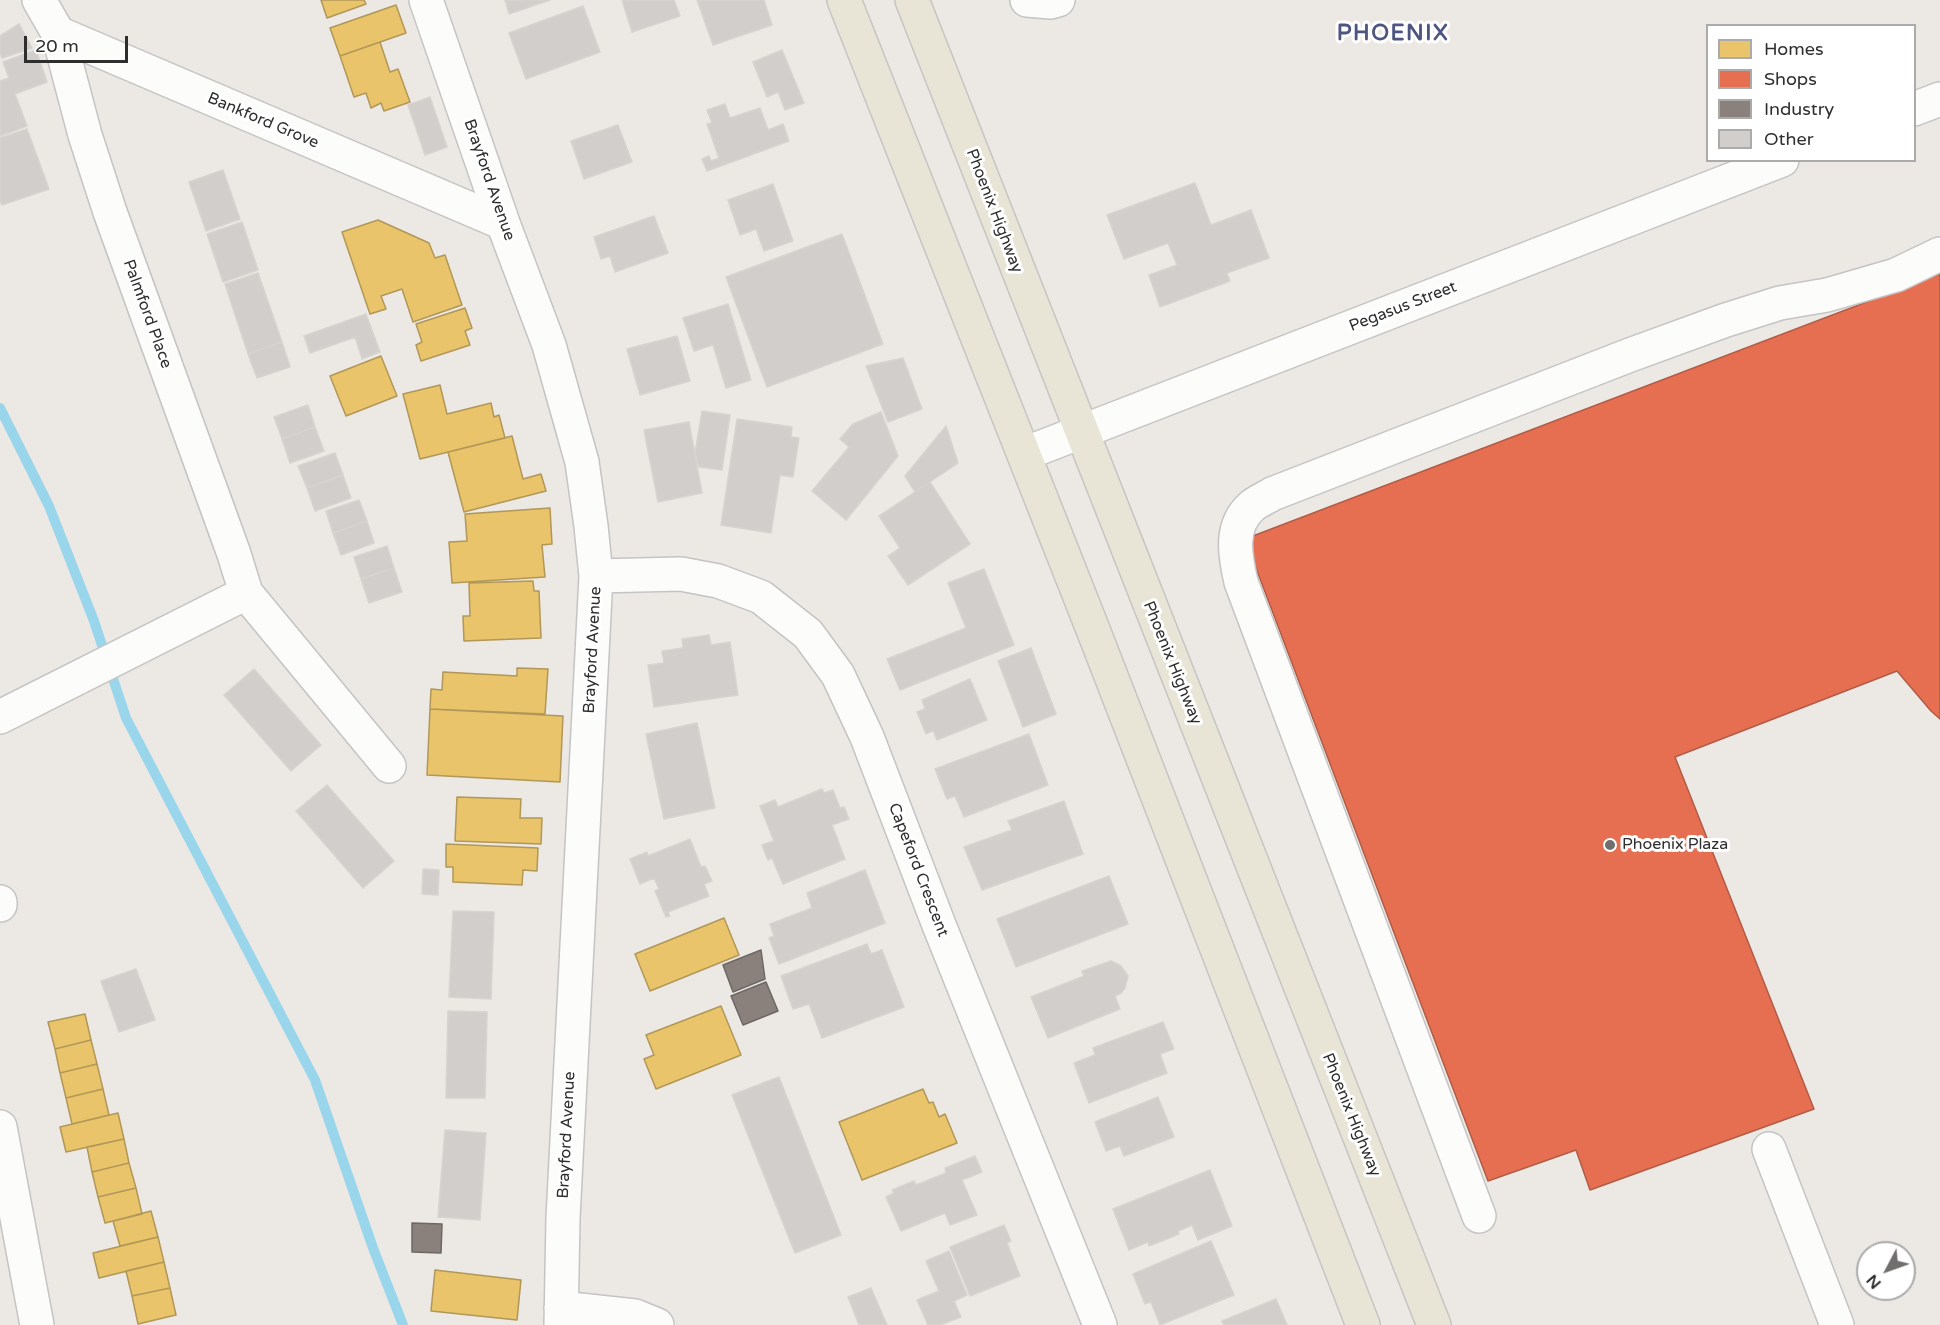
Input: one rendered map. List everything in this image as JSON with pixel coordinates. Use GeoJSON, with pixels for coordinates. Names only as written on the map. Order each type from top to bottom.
{"type":"FeatureCollection","features":[{"type":"Feature","properties":{"kind":"main road"},"geometry":{"type":"LineString","coordinates":[[844,0],[1024,454],[1363,1325]]}},
{"type":"Feature","properties":{"kind":"main road","name":"Phoenix Highway"},"geometry":{"type":"LineString","coordinates":[[912,0],[1434,1325]]}},
{"type":"Feature","properties":{"kind":"street"},"geometry":{"type":"LineString","coordinates":[[39,0],[58,33]]}},
{"type":"Feature","properties":{"kind":"street","name":"Brayford Avenue"},"geometry":{"type":"LineString","coordinates":[[426,0],[503,223],[549,345],[566,402],[582,462],[596,576],[563,1218],[561,1317]]}},
{"type":"Feature","properties":{"kind":"street"},"geometry":{"type":"LineString","coordinates":[[1027,0],[1051,2],[1058,0]]}},
{"type":"Feature","properties":{"kind":"street","name":"Bankford Grove"},"geometry":{"type":"LineString","coordinates":[[58,33],[503,223]]}},
{"type":"Feature","properties":{"kind":"street","name":"Palmford Place"},"geometry":{"type":"LineString","coordinates":[[58,33],[85,135],[110,212],[234,554],[246,593],[389,766]]}},
{"type":"Feature","properties":{"kind":"street","name":"Pegasus Street"},"geometry":{"type":"LineString","coordinates":[[1024,454],[1777,162]]}},
{"type":"Feature","properties":{"kind":"street"},"geometry":{"type":"LineString","coordinates":[[1479,1216],[1241,582],[1234,554],[1236,531],[1241,519],[1252,506],[1272,494],[1630,355],[1780,303],[1827,295],[1896,275],[1940,254]]}},
{"type":"Feature","properties":{"kind":"street","name":"Capeford Crescent"},"geometry":{"type":"LineString","coordinates":[[596,576],[681,574],[718,580],[761,597],[808,634],[838,675],[867,737],[939,925],[1100,1325]]}},
{"type":"Feature","properties":{"kind":"street"},"geometry":{"type":"LineString","coordinates":[[0,717],[246,593]]}},
{"type":"Feature","properties":{"kind":"street"},"geometry":{"type":"LineString","coordinates":[[0,1127],[37,1325]]}},
{"type":"Feature","properties":{"kind":"street"},"geometry":{"type":"LineString","coordinates":[[1769,1149],[1837,1325]]}},
{"type":"Feature","properties":{"kind":"street"},"geometry":{"type":"LineString","coordinates":[[561,1317],[635,1316],[657,1325]]}},
{"type":"Feature","properties":{"kind":"building: Homes"},"geometry":{"type":"Polygon","coordinates":[[[321,0],[364,0],[366,4],[327,18],[321,0]]]}},
{"type":"Feature","properties":{"kind":"building: Homes"},"geometry":{"type":"Polygon","coordinates":[[[396,5],[406,33],[340,56],[330,28],[396,5]]]}},
{"type":"Feature","properties":{"kind":"building: Homes"},"geometry":{"type":"Polygon","coordinates":[[[380,42],[390,72],[398,69],[410,102],[384,111],[381,103],[371,108],[366,93],[354,97],[340,56],[380,42]]]}},
{"type":"Feature","properties":{"kind":"building: Homes"},"geometry":{"type":"Polygon","coordinates":[[[378,220],[429,243],[435,258],[445,255],[462,305],[413,322],[402,289],[381,296],[386,309],[370,314],[342,232],[378,220]]]}},
{"type":"Feature","properties":{"kind":"building: Homes"},"geometry":{"type":"Polygon","coordinates":[[[465,308],[472,328],[465,331],[470,345],[421,361],[416,345],[422,342],[416,324],[465,308]]]}},
{"type":"Feature","properties":{"kind":"building: Homes"},"geometry":{"type":"Polygon","coordinates":[[[381,356],[397,396],[346,416],[330,376],[381,356]]]}},
{"type":"Feature","properties":{"kind":"building: Homes"},"geometry":{"type":"Polygon","coordinates":[[[440,385],[447,414],[491,403],[494,417],[499,415],[505,438],[420,459],[403,394],[440,385]]]}},
{"type":"Feature","properties":{"kind":"building: Homes"},"geometry":{"type":"Polygon","coordinates":[[[512,436],[523,479],[541,474],[546,491],[464,512],[448,452],[512,436]]]}},
{"type":"Feature","properties":{"kind":"building: Homes"},"geometry":{"type":"Polygon","coordinates":[[[550,508],[552,544],[542,545],[545,577],[452,583],[449,542],[467,541],[465,514],[550,508]]]}},
{"type":"Feature","properties":{"kind":"building: Homes"},"geometry":{"type":"Polygon","coordinates":[[[533,581],[534,591],[539,591],[541,638],[464,641],[463,616],[470,616],[469,583],[533,581]]]}},
{"type":"Feature","properties":{"kind":"building: Homes"},"geometry":{"type":"Polygon","coordinates":[[[517,668],[548,669],[545,714],[430,709],[431,689],[442,690],[443,672],[517,676],[517,668]]]}},
{"type":"Feature","properties":{"kind":"building: Homes"},"geometry":{"type":"Polygon","coordinates":[[[430,709],[563,716],[560,782],[427,775],[430,709]]]}},
{"type":"Feature","properties":{"kind":"building: Homes"},"geometry":{"type":"Polygon","coordinates":[[[457,797],[521,799],[520,818],[542,818],[541,844],[455,841],[457,797]]]}},
{"type":"Feature","properties":{"kind":"building: Homes"},"geometry":{"type":"Polygon","coordinates":[[[446,844],[538,848],[537,871],[523,870],[522,885],[453,882],[453,867],[446,867],[446,844]]]}},
{"type":"Feature","properties":{"kind":"building: Homes"},"geometry":{"type":"Polygon","coordinates":[[[724,918],[739,955],[650,991],[635,954],[724,918]]]}},
{"type":"Feature","properties":{"kind":"building: Homes"},"geometry":{"type":"Polygon","coordinates":[[[721,1006],[741,1055],[656,1089],[644,1059],[654,1055],[646,1035],[721,1006]]]}},
{"type":"Feature","properties":{"kind":"building: Homes"},"geometry":{"type":"Polygon","coordinates":[[[85,1014],[91,1040],[55,1049],[48,1022],[85,1014]]]}},
{"type":"Feature","properties":{"kind":"building: Homes"},"geometry":{"type":"Polygon","coordinates":[[[91,1040],[97,1064],[60,1073],[55,1049],[91,1040]]]}},
{"type":"Feature","properties":{"kind":"building: Homes"},"geometry":{"type":"Polygon","coordinates":[[[97,1064],[103,1089],[66,1098],[60,1073],[97,1064]]]}},
{"type":"Feature","properties":{"kind":"building: Homes"},"geometry":{"type":"Polygon","coordinates":[[[103,1089],[109,1115],[72,1124],[66,1098],[103,1089]]]}},
{"type":"Feature","properties":{"kind":"building: Homes"},"geometry":{"type":"Polygon","coordinates":[[[923,1089],[929,1103],[933,1102],[939,1117],[945,1114],[957,1143],[862,1180],[839,1122],[923,1089]]]}},
{"type":"Feature","properties":{"kind":"building: Homes"},"geometry":{"type":"Polygon","coordinates":[[[118,1113],[124,1139],[66,1152],[60,1127],[118,1113]]]}},
{"type":"Feature","properties":{"kind":"building: Homes"},"geometry":{"type":"Polygon","coordinates":[[[124,1139],[129,1163],[92,1172],[87,1147],[124,1139]]]}},
{"type":"Feature","properties":{"kind":"building: Homes"},"geometry":{"type":"Polygon","coordinates":[[[129,1163],[136,1188],[98,1197],[92,1172],[129,1163]]]}},
{"type":"Feature","properties":{"kind":"building: Homes"},"geometry":{"type":"Polygon","coordinates":[[[136,1188],[142,1214],[105,1223],[98,1197],[136,1188]]]}},
{"type":"Feature","properties":{"kind":"building: Homes"},"geometry":{"type":"Polygon","coordinates":[[[151,1211],[158,1237],[120,1246],[113,1221],[151,1211]]]}},
{"type":"Feature","properties":{"kind":"building: Homes"},"geometry":{"type":"Polygon","coordinates":[[[158,1237],[164,1262],[99,1278],[93,1253],[158,1237]]]}},
{"type":"Feature","properties":{"kind":"building: Homes"},"geometry":{"type":"Polygon","coordinates":[[[164,1262],[170,1288],[132,1296],[126,1271],[164,1262]]]}},
{"type":"Feature","properties":{"kind":"building: Homes"},"geometry":{"type":"Polygon","coordinates":[[[435,1270],[521,1280],[517,1320],[431,1311],[435,1270]]]}},
{"type":"Feature","properties":{"kind":"building: Homes"},"geometry":{"type":"Polygon","coordinates":[[[170,1288],[176,1315],[138,1324],[132,1296],[170,1288]]]}},
{"type":"Feature","properties":{"kind":"building: Shops"},"geometry":{"type":"Polygon","coordinates":[[[1940,274],[1940,719],[1897,671],[1675,757],[1814,1109],[1590,1190],[1576,1150],[1488,1181],[1245,539],[1940,274]]]}},
{"type":"Feature","properties":{"kind":"building: Industry"},"geometry":{"type":"Polygon","coordinates":[[[761,950],[765,979],[733,992],[723,965],[761,950]]]}},
{"type":"Feature","properties":{"kind":"building: Industry"},"geometry":{"type":"Polygon","coordinates":[[[766,982],[778,1011],[743,1025],[731,996],[766,982]]]}},
{"type":"Feature","properties":{"kind":"building: Industry"},"geometry":{"type":"Polygon","coordinates":[[[412,1223],[442,1224],[441,1253],[412,1252],[412,1223]]]}},
{"type":"Feature","properties":{"kind":"building: Other"},"geometry":{"type":"Polygon","coordinates":[[[505,0],[550,0],[509,14],[505,0]]]}},
{"type":"Feature","properties":{"kind":"building: Other"},"geometry":{"type":"Polygon","coordinates":[[[622,0],[674,0],[680,16],[632,32],[622,0]]]}},
{"type":"Feature","properties":{"kind":"building: Other"},"geometry":{"type":"Polygon","coordinates":[[[697,0],[764,0],[772,25],[713,45],[697,0]]]}},
{"type":"Feature","properties":{"kind":"building: Other"},"geometry":{"type":"Polygon","coordinates":[[[583,6],[600,52],[526,79],[509,33],[583,6]]]}},
{"type":"Feature","properties":{"kind":"building: Other"},"geometry":{"type":"Polygon","coordinates":[[[19,24],[32,48],[2,58],[0,36],[19,24]]]}},
{"type":"Feature","properties":{"kind":"building: Other"},"geometry":{"type":"Polygon","coordinates":[[[36,50],[47,82],[15,94],[27,126],[0,136],[0,81],[9,78],[3,62],[36,50]]]}},
{"type":"Feature","properties":{"kind":"building: Other"},"geometry":{"type":"Polygon","coordinates":[[[782,50],[804,103],[785,110],[778,92],[767,97],[753,62],[782,50]]]}},
{"type":"Feature","properties":{"kind":"building: Other"},"geometry":{"type":"Polygon","coordinates":[[[430,97],[447,147],[425,155],[408,105],[430,97]]]}},
{"type":"Feature","properties":{"kind":"building: Other"},"geometry":{"type":"Polygon","coordinates":[[[725,104],[730,118],[760,108],[768,130],[783,124],[789,141],[707,171],[702,159],[709,156],[711,161],[719,158],[707,124],[712,123],[707,110],[725,104]]]}},
{"type":"Feature","properties":{"kind":"building: Other"},"geometry":{"type":"Polygon","coordinates":[[[618,125],[632,162],[584,179],[571,141],[618,125]]]}},
{"type":"Feature","properties":{"kind":"building: Other"},"geometry":{"type":"Polygon","coordinates":[[[27,129],[49,189],[2,205],[0,201],[0,138],[27,129]]]}},
{"type":"Feature","properties":{"kind":"building: Other"},"geometry":{"type":"Polygon","coordinates":[[[223,170],[240,219],[206,231],[189,182],[223,170]]]}},
{"type":"Feature","properties":{"kind":"building: Other"},"geometry":{"type":"Polygon","coordinates":[[[1195,183],[1211,225],[1251,210],[1269,258],[1227,273],[1230,281],[1160,307],[1149,275],[1177,265],[1168,243],[1124,259],[1107,215],[1195,183]]]}},
{"type":"Feature","properties":{"kind":"building: Other"},"geometry":{"type":"Polygon","coordinates":[[[773,184],[793,241],[764,251],[756,229],[740,235],[728,200],[773,184]]]}},
{"type":"Feature","properties":{"kind":"building: Other"},"geometry":{"type":"Polygon","coordinates":[[[654,216],[668,253],[615,272],[610,256],[601,259],[594,237],[654,216]]]}},
{"type":"Feature","properties":{"kind":"building: Other"},"geometry":{"type":"Polygon","coordinates":[[[242,222],[258,270],[223,282],[207,234],[242,222]]]}},
{"type":"Feature","properties":{"kind":"building: Other"},"geometry":{"type":"Polygon","coordinates":[[[842,234],[883,344],[767,387],[726,277],[842,234]]]}},
{"type":"Feature","properties":{"kind":"building: Other"},"geometry":{"type":"Polygon","coordinates":[[[258,273],[282,342],[248,354],[225,284],[258,273]]]}},
{"type":"Feature","properties":{"kind":"building: Other"},"geometry":{"type":"Polygon","coordinates":[[[728,304],[751,380],[726,388],[713,345],[694,351],[683,318],[728,304]]]}},
{"type":"Feature","properties":{"kind":"building: Other"},"geometry":{"type":"Polygon","coordinates":[[[366,314],[380,352],[362,359],[355,337],[310,353],[304,336],[366,314]]]}},
{"type":"Feature","properties":{"kind":"building: Other"},"geometry":{"type":"Polygon","coordinates":[[[677,336],[690,381],[640,395],[627,349],[677,336]]]}},
{"type":"Feature","properties":{"kind":"building: Other"},"geometry":{"type":"Polygon","coordinates":[[[282,342],[290,367],[257,378],[248,354],[282,342]]]}},
{"type":"Feature","properties":{"kind":"building: Other"},"geometry":{"type":"Polygon","coordinates":[[[903,358],[922,409],[888,422],[866,366],[903,358]]]}},
{"type":"Feature","properties":{"kind":"building: Other"},"geometry":{"type":"Polygon","coordinates":[[[308,405],[315,427],[282,439],[274,417],[308,405]]]}},
{"type":"Feature","properties":{"kind":"building: Other"},"geometry":{"type":"Polygon","coordinates":[[[702,411],[730,415],[722,470],[699,467],[695,453],[702,411]]]}},
{"type":"Feature","properties":{"kind":"building: Other"},"geometry":{"type":"Polygon","coordinates":[[[881,412],[898,456],[846,520],[812,491],[849,447],[840,439],[853,424],[881,412]]]}},
{"type":"Feature","properties":{"kind":"building: Other"},"geometry":{"type":"Polygon","coordinates":[[[737,419],[792,427],[791,437],[799,438],[793,477],[780,475],[771,533],[721,525],[737,419]]]}},
{"type":"Feature","properties":{"kind":"building: Other"},"geometry":{"type":"Polygon","coordinates":[[[689,422],[702,493],[658,502],[644,430],[689,422]]]}},
{"type":"Feature","properties":{"kind":"building: Other"},"geometry":{"type":"Polygon","coordinates":[[[946,426],[958,463],[915,492],[905,476],[946,426]]]}},
{"type":"Feature","properties":{"kind":"building: Other"},"geometry":{"type":"Polygon","coordinates":[[[315,427],[324,451],[290,463],[282,439],[315,427]]]}},
{"type":"Feature","properties":{"kind":"building: Other"},"geometry":{"type":"Polygon","coordinates":[[[335,453],[343,475],[307,488],[298,466],[335,453]]]}},
{"type":"Feature","properties":{"kind":"building: Other"},"geometry":{"type":"Polygon","coordinates":[[[343,475],[351,498],[315,511],[307,488],[343,475]]]}},
{"type":"Feature","properties":{"kind":"building: Other"},"geometry":{"type":"Polygon","coordinates":[[[930,482],[970,544],[908,585],[888,556],[900,548],[879,516],[930,482]]]}},
{"type":"Feature","properties":{"kind":"building: Other"},"geometry":{"type":"Polygon","coordinates":[[[359,500],[367,521],[333,533],[326,511],[359,500]]]}},
{"type":"Feature","properties":{"kind":"building: Other"},"geometry":{"type":"Polygon","coordinates":[[[367,521],[374,543],[341,555],[333,533],[367,521]]]}},
{"type":"Feature","properties":{"kind":"building: Other"},"geometry":{"type":"Polygon","coordinates":[[[387,546],[394,568],[361,579],[354,557],[387,546]]]}},
{"type":"Feature","properties":{"kind":"building: Other"},"geometry":{"type":"Polygon","coordinates":[[[394,568],[402,592],[369,603],[361,579],[394,568]]]}},
{"type":"Feature","properties":{"kind":"building: Other"},"geometry":{"type":"Polygon","coordinates":[[[984,569],[1014,645],[900,690],[887,659],[966,628],[948,583],[984,569]]]}},
{"type":"Feature","properties":{"kind":"building: Other"},"geometry":{"type":"Polygon","coordinates":[[[709,635],[711,645],[730,642],[738,695],[654,707],[648,665],[664,663],[662,651],[683,648],[682,639],[709,635]]]}},
{"type":"Feature","properties":{"kind":"building: Other"},"geometry":{"type":"Polygon","coordinates":[[[1031,648],[1056,714],[1023,727],[998,661],[1031,648]]]}},
{"type":"Feature","properties":{"kind":"building: Other"},"geometry":{"type":"Polygon","coordinates":[[[254,669],[321,745],[291,771],[224,695],[254,669]]]}},
{"type":"Feature","properties":{"kind":"building: Other"},"geometry":{"type":"Polygon","coordinates":[[[970,679],[987,720],[937,740],[933,730],[926,734],[917,712],[925,709],[922,700],[970,679]]]}},
{"type":"Feature","properties":{"kind":"building: Other"},"geometry":{"type":"Polygon","coordinates":[[[697,723],[715,808],[664,819],[646,734],[697,723]]]}},
{"type":"Feature","properties":{"kind":"building: Other"},"geometry":{"type":"Polygon","coordinates":[[[1029,734],[1048,785],[964,817],[955,796],[947,799],[935,769],[1029,734]]]}},
{"type":"Feature","properties":{"kind":"building: Other"},"geometry":{"type":"Polygon","coordinates":[[[327,785],[394,861],[363,888],[296,811],[327,785]]]}},
{"type":"Feature","properties":{"kind":"building: Other"},"geometry":{"type":"Polygon","coordinates":[[[822,789],[824,793],[833,790],[840,808],[844,807],[849,819],[832,825],[845,859],[783,884],[772,858],[768,860],[762,845],[774,841],[760,806],[775,800],[778,807],[822,789]]]}},
{"type":"Feature","properties":{"kind":"building: Other"},"geometry":{"type":"Polygon","coordinates":[[[1064,801],[1083,854],[982,890],[964,847],[1012,830],[1008,821],[1064,801]]]}},
{"type":"Feature","properties":{"kind":"building: Other"},"geometry":{"type":"Polygon","coordinates":[[[690,839],[701,867],[705,866],[712,881],[704,884],[709,896],[668,912],[670,916],[666,917],[655,891],[659,889],[654,878],[640,884],[630,859],[647,852],[648,856],[690,839]]]}},
{"type":"Feature","properties":{"kind":"building: Other"},"geometry":{"type":"Polygon","coordinates":[[[423,869],[439,870],[438,895],[422,894],[423,869]]]}},
{"type":"Feature","properties":{"kind":"building: Other"},"geometry":{"type":"Polygon","coordinates":[[[865,870],[885,923],[779,964],[769,938],[774,936],[770,924],[812,908],[807,893],[865,870]]]}},
{"type":"Feature","properties":{"kind":"building: Other"},"geometry":{"type":"Polygon","coordinates":[[[1109,876],[1128,924],[1016,967],[997,919],[1109,876]]]}},
{"type":"Feature","properties":{"kind":"building: Other"},"geometry":{"type":"Polygon","coordinates":[[[453,911],[494,912],[491,999],[449,997],[453,911]]]}},
{"type":"Feature","properties":{"kind":"building: Other"},"geometry":{"type":"Polygon","coordinates":[[[867,944],[871,954],[882,950],[904,1007],[822,1038],[809,1004],[793,1009],[781,976],[867,944]]]}},
{"type":"Feature","properties":{"kind":"building: Other"},"geometry":{"type":"Polygon","coordinates":[[[1111,961],[1121,966],[1128,976],[1125,988],[1115,996],[1120,1009],[1048,1038],[1031,997],[1084,976],[1082,971],[1111,961]]]}},
{"type":"Feature","properties":{"kind":"building: Other"},"geometry":{"type":"Polygon","coordinates":[[[136,969],[155,1020],[119,1032],[101,981],[136,969]]]}},
{"type":"Feature","properties":{"kind":"building: Other"},"geometry":{"type":"Polygon","coordinates":[[[448,1011],[487,1012],[485,1098],[446,1098],[448,1011]]]}},
{"type":"Feature","properties":{"kind":"building: Other"},"geometry":{"type":"Polygon","coordinates":[[[1163,1022],[1174,1049],[1160,1054],[1167,1073],[1089,1103],[1074,1063],[1095,1055],[1093,1048],[1163,1022]]]}},
{"type":"Feature","properties":{"kind":"building: Other"},"geometry":{"type":"Polygon","coordinates":[[[779,1077],[841,1235],[795,1253],[732,1095],[779,1077]]]}},
{"type":"Feature","properties":{"kind":"building: Other"},"geometry":{"type":"Polygon","coordinates":[[[1158,1097],[1174,1137],[1124,1156],[1120,1146],[1106,1151],[1095,1122],[1158,1097]]]}},
{"type":"Feature","properties":{"kind":"building: Other"},"geometry":{"type":"Polygon","coordinates":[[[445,1130],[486,1133],[480,1220],[438,1217],[445,1130]]]}},
{"type":"Feature","properties":{"kind":"building: Other"},"geometry":{"type":"Polygon","coordinates":[[[975,1156],[982,1172],[962,1180],[977,1215],[950,1225],[945,1213],[901,1231],[886,1197],[894,1193],[892,1190],[914,1181],[916,1185],[946,1173],[945,1168],[975,1156]]]}},
{"type":"Feature","properties":{"kind":"building: Other"},"geometry":{"type":"Polygon","coordinates":[[[1210,1170],[1232,1226],[1198,1240],[1192,1225],[1178,1231],[1179,1234],[1149,1246],[1148,1242],[1129,1250],[1113,1209],[1210,1170]]]}},
{"type":"Feature","properties":{"kind":"building: Other"},"geometry":{"type":"Polygon","coordinates":[[[1004,1225],[1011,1241],[1007,1243],[1020,1276],[970,1296],[950,1247],[1004,1225]]]}},
{"type":"Feature","properties":{"kind":"building: Other"},"geometry":{"type":"Polygon","coordinates":[[[1211,1241],[1234,1295],[1160,1325],[1151,1302],[1145,1304],[1133,1274],[1211,1241]]]}},
{"type":"Feature","properties":{"kind":"building: Other"},"geometry":{"type":"Polygon","coordinates":[[[949,1251],[967,1295],[954,1301],[961,1317],[940,1325],[928,1325],[917,1300],[939,1291],[926,1261],[949,1251]]]}},
{"type":"Feature","properties":{"kind":"building: Other"},"geometry":{"type":"Polygon","coordinates":[[[871,1288],[887,1325],[859,1325],[848,1297],[871,1288]]]}},
{"type":"Feature","properties":{"kind":"building: Other"},"geometry":{"type":"Polygon","coordinates":[[[1276,1299],[1287,1325],[1224,1325],[1222,1321],[1276,1299]]]}},
{"type":"Feature","properties":{"kind":"waterway"},"geometry":{"type":"LineString","coordinates":[[0,408],[49,506],[94,621],[126,718],[315,1080],[373,1248],[403,1325]]}},
{"type":"Feature","properties":{"kind":"place","name":"Phoenix Plaza"},"geometry":{"type":"Point","coordinates":[1610,845]}},
{"type":"Feature","properties":{"kind":"district","name":"PHOENIX"},"geometry":{"type":"Point","coordinates":[1393,34]}}]}
